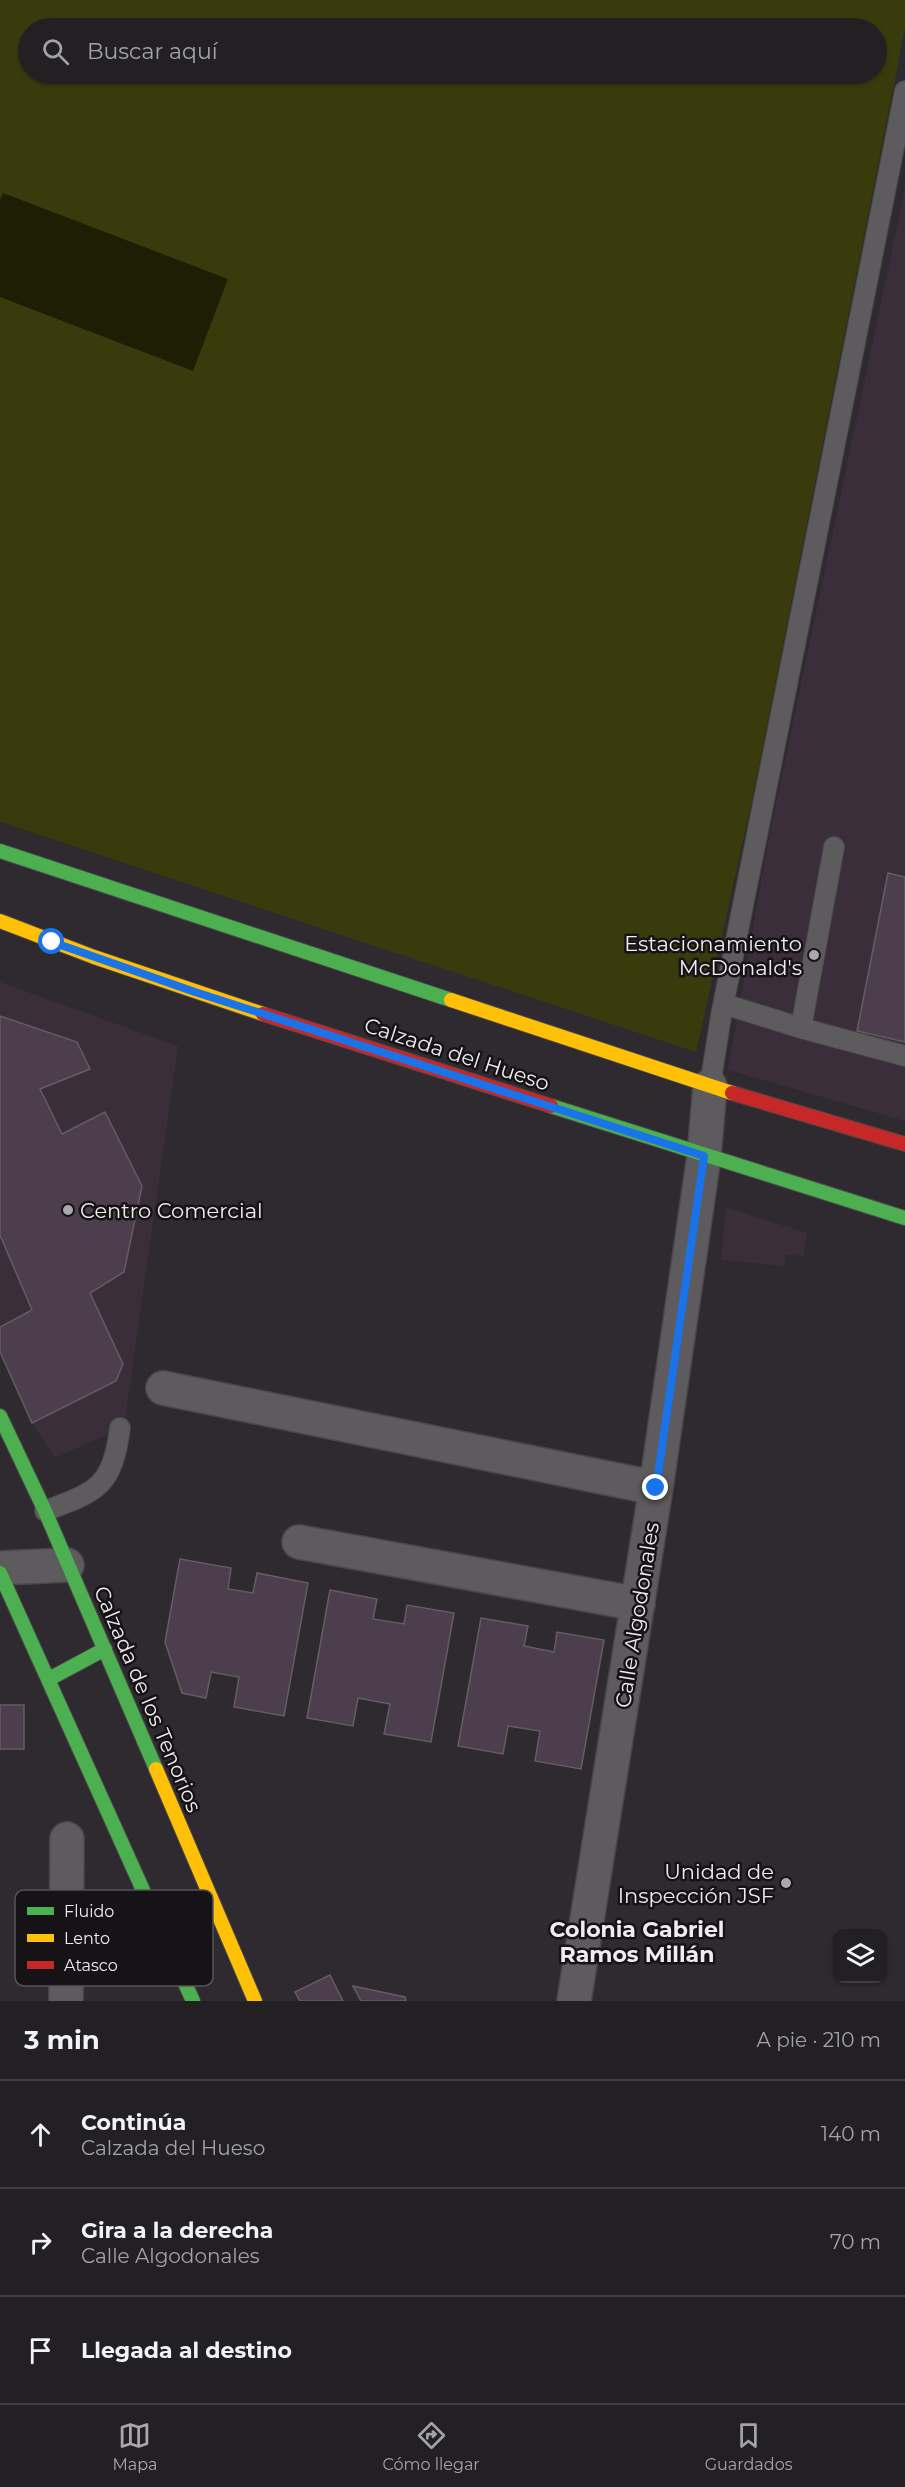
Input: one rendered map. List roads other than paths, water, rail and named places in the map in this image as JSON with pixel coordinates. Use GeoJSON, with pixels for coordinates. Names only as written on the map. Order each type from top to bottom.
{"type":"FeatureCollection","features":[{"type":"Feature","properties":{"kind":"main road"},"geometry":{"type":"LineString","coordinates":[[0,851],[710,1086],[905,1144]]}},
{"type":"Feature","properties":{"kind":"main road","name":"Calzada del Hueso"},"geometry":{"type":"LineString","coordinates":[[0,921],[52,942],[195,992],[704,1156],[905,1218]]}},
{"type":"Feature","properties":{"kind":"main road","name":"Calzada de los Tenorios"},"geometry":{"type":"LineString","coordinates":[[0,1416],[45,1511],[208,1890]]}},
{"type":"Feature","properties":{"kind":"main road"},"geometry":{"type":"LineString","coordinates":[[0,1573],[143,1890]]}},
{"type":"Feature","properties":{"kind":"main road"},"geometry":{"type":"LineString","coordinates":[[49,1680],[105,1649]]}},
{"type":"Feature","properties":{"kind":"main road","name":"Calzada de los Tenorios"},"geometry":{"type":"LineString","coordinates":[[213,1902],[255,2001]]}},
{"type":"Feature","properties":{"kind":"main road"},"geometry":{"type":"LineString","coordinates":[[186,1986],[193,2001]]}},
{"type":"Feature","properties":{"kind":"street","name":"Calle Algodonales"},"geometry":{"type":"LineString","coordinates":[[574,2001],[656,1488],[704,1156],[710,1086]]}},
{"type":"Feature","properties":{"kind":"street"},"geometry":{"type":"LineString","coordinates":[[163,1388],[656,1488]]}},
{"type":"Feature","properties":{"kind":"street"},"geometry":{"type":"LineString","coordinates":[[299,1542],[638,1604]]}},
{"type":"Feature","properties":{"kind":"street"},"geometry":{"type":"LineString","coordinates":[[0,1568],[67,1565]]}},
{"type":"Feature","properties":{"kind":"street"},"geometry":{"type":"LineString","coordinates":[[67,1839],[67,1890]]}},
{"type":"Feature","properties":{"kind":"street"},"geometry":{"type":"LineString","coordinates":[[66,1986],[66,2001]]}},
{"type":"Feature","properties":{"kind":"lane"},"geometry":{"type":"LineString","coordinates":[[710,1086],[724,1004],[905,91]]}},
{"type":"Feature","properties":{"kind":"lane"},"geometry":{"type":"LineString","coordinates":[[801,1028],[834,847]]}},
{"type":"Feature","properties":{"kind":"lane"},"geometry":{"type":"LineString","coordinates":[[724,1004],[801,1028],[905,1056]]}},
{"type":"Feature","properties":{"kind":"lane"},"geometry":{"type":"LineString","coordinates":[[45,1511],[76,1499],[98,1487],[116,1460],[120,1428]]}},
{"type":"Feature","properties":{"kind":"place","name":"Estacionamiento McDonald's"},"geometry":{"type":"Point","coordinates":[814,955]}},
{"type":"Feature","properties":{"kind":"place","name":"Centro Comercial"},"geometry":{"type":"Point","coordinates":[68,1210]}},
{"type":"Feature","properties":{"kind":"place","name":"Unidad de Inspección JSF"},"geometry":{"type":"Point","coordinates":[786,1883]}},
{"type":"Feature","properties":{"kind":"district","name":"Colonia Gabriel Ramos Millán"},"geometry":{"type":"Point","coordinates":[637,1942]}}]}
